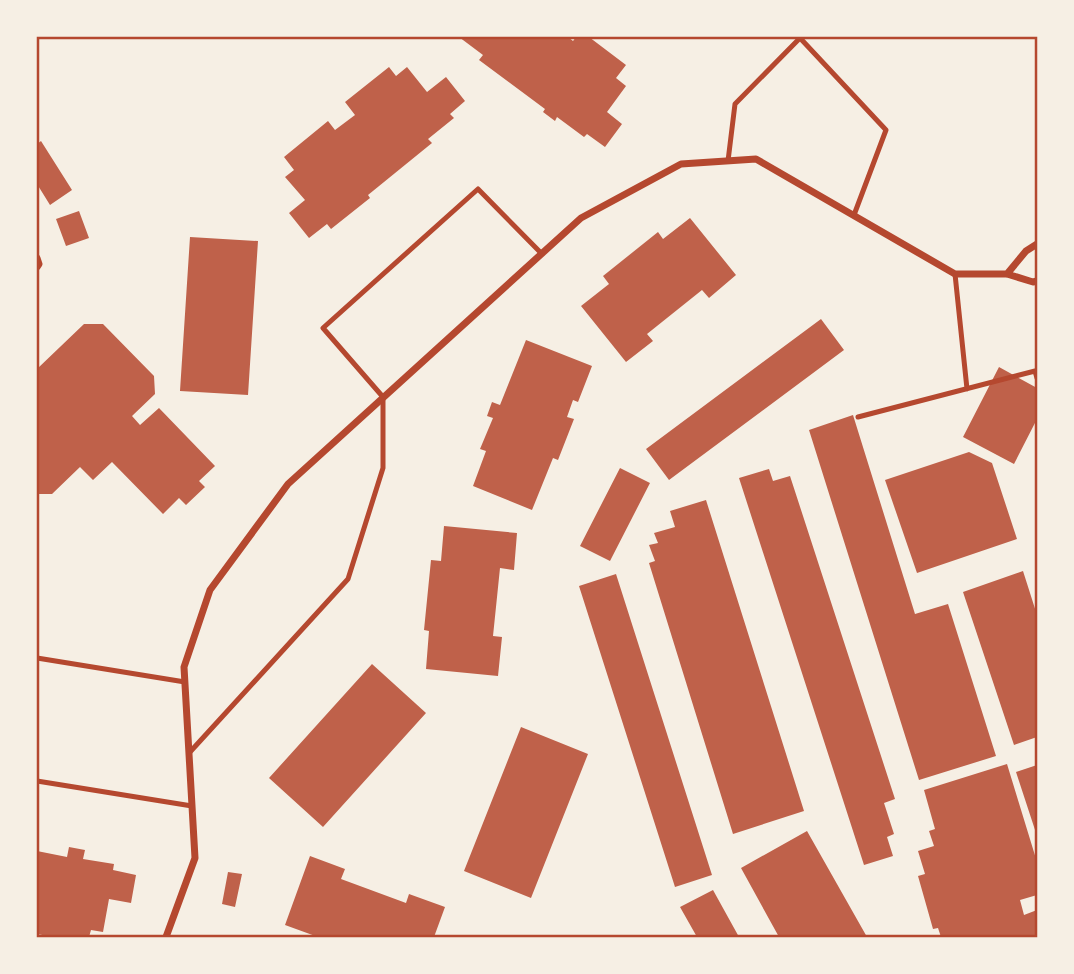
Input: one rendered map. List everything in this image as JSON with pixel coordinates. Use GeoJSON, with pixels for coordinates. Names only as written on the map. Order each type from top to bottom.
{"type":"FeatureCollection","features":[{"type":"Feature","properties":{"kind":"street"},"geometry":{"type":"LineString","coordinates":[[166,937],[195,858],[184,667],[211,590],[288,484],[581,218],[681,164],[756,159],[955,274],[1007,274],[1037,281]]}},
{"type":"Feature","properties":{"kind":"street"},"geometry":{"type":"LineString","coordinates":[[1007,274],[1026,251],[1037,244]]}},
{"type":"Feature","properties":{"kind":"street"},"geometry":{"type":"LineString","coordinates":[[37,258],[37,267]]}},
{"type":"Feature","properties":{"kind":"lane"},"geometry":{"type":"LineString","coordinates":[[728,161],[735,104],[800,38],[886,130],[854,215]]}},
{"type":"Feature","properties":{"kind":"lane"},"geometry":{"type":"LineString","coordinates":[[189,753],[348,579],[383,468],[383,397],[323,328],[478,189],[542,254]]}},
{"type":"Feature","properties":{"kind":"lane"},"geometry":{"type":"LineString","coordinates":[[955,274],[967,389]]}},
{"type":"Feature","properties":{"kind":"lane"},"geometry":{"type":"LineString","coordinates":[[858,417],[1035,371],[1037,377]]}},
{"type":"Feature","properties":{"kind":"lane"},"geometry":{"type":"LineString","coordinates":[[37,658],[185,682]]}},
{"type":"Feature","properties":{"kind":"lane"},"geometry":{"type":"LineString","coordinates":[[37,781],[192,806]]}},
{"type":"Feature","properties":{"kind":"building"},"geometry":{"type":"Polygon","coordinates":[[[459,37],[568,37],[573,41],[576,37],[589,37],[626,65],[616,78],[626,86],[607,112],[622,124],[605,147],[587,134],[584,137],[557,117],[555,121],[543,112],[545,109],[479,60],[483,55],[459,37]]]}},
{"type":"Feature","properties":{"kind":"building"},"geometry":{"type":"Polygon","coordinates":[[[389,67],[396,76],[407,67],[427,92],[446,77],[465,101],[450,114],[454,118],[428,139],[432,143],[368,195],[370,198],[331,229],[327,224],[309,238],[289,213],[305,200],[285,177],[294,170],[284,157],[328,121],[335,130],[355,115],[345,102],[389,67]]]}},
{"type":"Feature","properties":{"kind":"building"},"geometry":{"type":"Polygon","coordinates":[[[41,141],[72,190],[50,205],[37,184],[37,144],[41,141]]]}},
{"type":"Feature","properties":{"kind":"building"},"geometry":{"type":"Polygon","coordinates":[[[79,211],[89,238],[66,246],[56,219],[79,211]]]}},
{"type":"Feature","properties":{"kind":"building"},"geometry":{"type":"Polygon","coordinates":[[[690,218],[736,275],[709,298],[702,290],[647,334],[653,341],[626,362],[581,306],[609,284],[603,276],[658,232],[663,239],[690,218]]]}},
{"type":"Feature","properties":{"kind":"building"},"geometry":{"type":"Polygon","coordinates":[[[190,237],[258,241],[248,395],[180,391],[190,237]]]}},
{"type":"Feature","properties":{"kind":"building"},"geometry":{"type":"Polygon","coordinates":[[[821,319],[844,350],[669,480],[646,449],[821,319]]]}},
{"type":"Feature","properties":{"kind":"building"},"geometry":{"type":"Polygon","coordinates":[[[84,324],[103,324],[154,376],[155,394],[132,416],[140,425],[159,408],[215,466],[199,481],[205,487],[186,505],[179,498],[163,514],[112,462],[93,480],[80,467],[52,494],[37,494],[37,369],[84,324]]]}},
{"type":"Feature","properties":{"kind":"building"},"geometry":{"type":"Polygon","coordinates":[[[526,340],[592,366],[578,402],[573,400],[567,417],[574,419],[558,460],[553,458],[532,510],[473,486],[486,451],[480,449],[493,418],[487,416],[492,402],[500,405],[526,340]]]}},
{"type":"Feature","properties":{"kind":"building"},"geometry":{"type":"Polygon","coordinates":[[[999,367],[1037,388],[1037,419],[1014,464],[963,437],[999,367]]]}},
{"type":"Feature","properties":{"kind":"building"},"geometry":{"type":"Polygon","coordinates":[[[853,415],[915,614],[948,604],[996,756],[919,780],[809,430],[853,415]]]}},
{"type":"Feature","properties":{"kind":"building"},"geometry":{"type":"Polygon","coordinates":[[[969,452],[992,463],[1017,539],[917,573],[885,480],[969,452]]]}},
{"type":"Feature","properties":{"kind":"building"},"geometry":{"type":"Polygon","coordinates":[[[620,468],[650,483],[610,561],[580,546],[620,468]]]}},
{"type":"Feature","properties":{"kind":"building"},"geometry":{"type":"Polygon","coordinates":[[[769,469],[773,481],[790,476],[895,799],[884,803],[894,834],[887,837],[893,856],[864,865],[739,478],[769,469]]]}},
{"type":"Feature","properties":{"kind":"building"},"geometry":{"type":"Polygon","coordinates":[[[706,500],[804,811],[733,834],[649,563],[655,561],[649,545],[658,543],[654,533],[675,527],[670,511],[706,500]]]}},
{"type":"Feature","properties":{"kind":"building"},"geometry":{"type":"Polygon","coordinates":[[[444,526],[517,533],[514,570],[500,568],[493,636],[502,637],[498,676],[426,669],[429,631],[424,630],[431,560],[441,561],[444,526]]]}},
{"type":"Feature","properties":{"kind":"building"},"geometry":{"type":"Polygon","coordinates":[[[1023,571],[1037,615],[1037,737],[1014,745],[963,592],[1023,571]]]}},
{"type":"Feature","properties":{"kind":"building"},"geometry":{"type":"Polygon","coordinates":[[[616,574],[712,875],[675,887],[579,586],[616,574]]]}},
{"type":"Feature","properties":{"kind":"building"},"geometry":{"type":"Polygon","coordinates":[[[372,664],[426,713],[323,827],[269,778],[372,664]]]}},
{"type":"Feature","properties":{"kind":"building"},"geometry":{"type":"Polygon","coordinates":[[[521,727],[588,754],[531,898],[464,871],[521,727]]]}},
{"type":"Feature","properties":{"kind":"building"},"geometry":{"type":"Polygon","coordinates":[[[1007,764],[1037,862],[1037,895],[1020,900],[1024,915],[1037,910],[1037,937],[941,937],[938,928],[933,929],[918,876],[925,874],[918,851],[934,846],[929,831],[935,829],[924,790],[1007,764]]]}},
{"type":"Feature","properties":{"kind":"building"},"geometry":{"type":"Polygon","coordinates":[[[1037,765],[1037,836],[1016,772],[1037,765]]]}},
{"type":"Feature","properties":{"kind":"building"},"geometry":{"type":"Polygon","coordinates":[[[807,831],[867,937],[779,937],[741,868],[807,831]]]}},
{"type":"Feature","properties":{"kind":"building"},"geometry":{"type":"Polygon","coordinates":[[[69,847],[85,850],[83,859],[114,864],[113,870],[136,875],[131,903],[109,899],[103,932],[91,930],[89,937],[37,934],[37,851],[67,857],[69,847]]]}},
{"type":"Feature","properties":{"kind":"building"},"geometry":{"type":"Polygon","coordinates":[[[310,856],[345,869],[341,879],[406,903],[409,894],[445,907],[434,937],[318,937],[285,925],[310,856]]]}},
{"type":"Feature","properties":{"kind":"building"},"geometry":{"type":"Polygon","coordinates":[[[228,872],[242,874],[235,907],[222,904],[228,872]]]}},
{"type":"Feature","properties":{"kind":"building"},"geometry":{"type":"Polygon","coordinates":[[[713,890],[739,937],[697,937],[680,907],[713,890]]]}}]}
